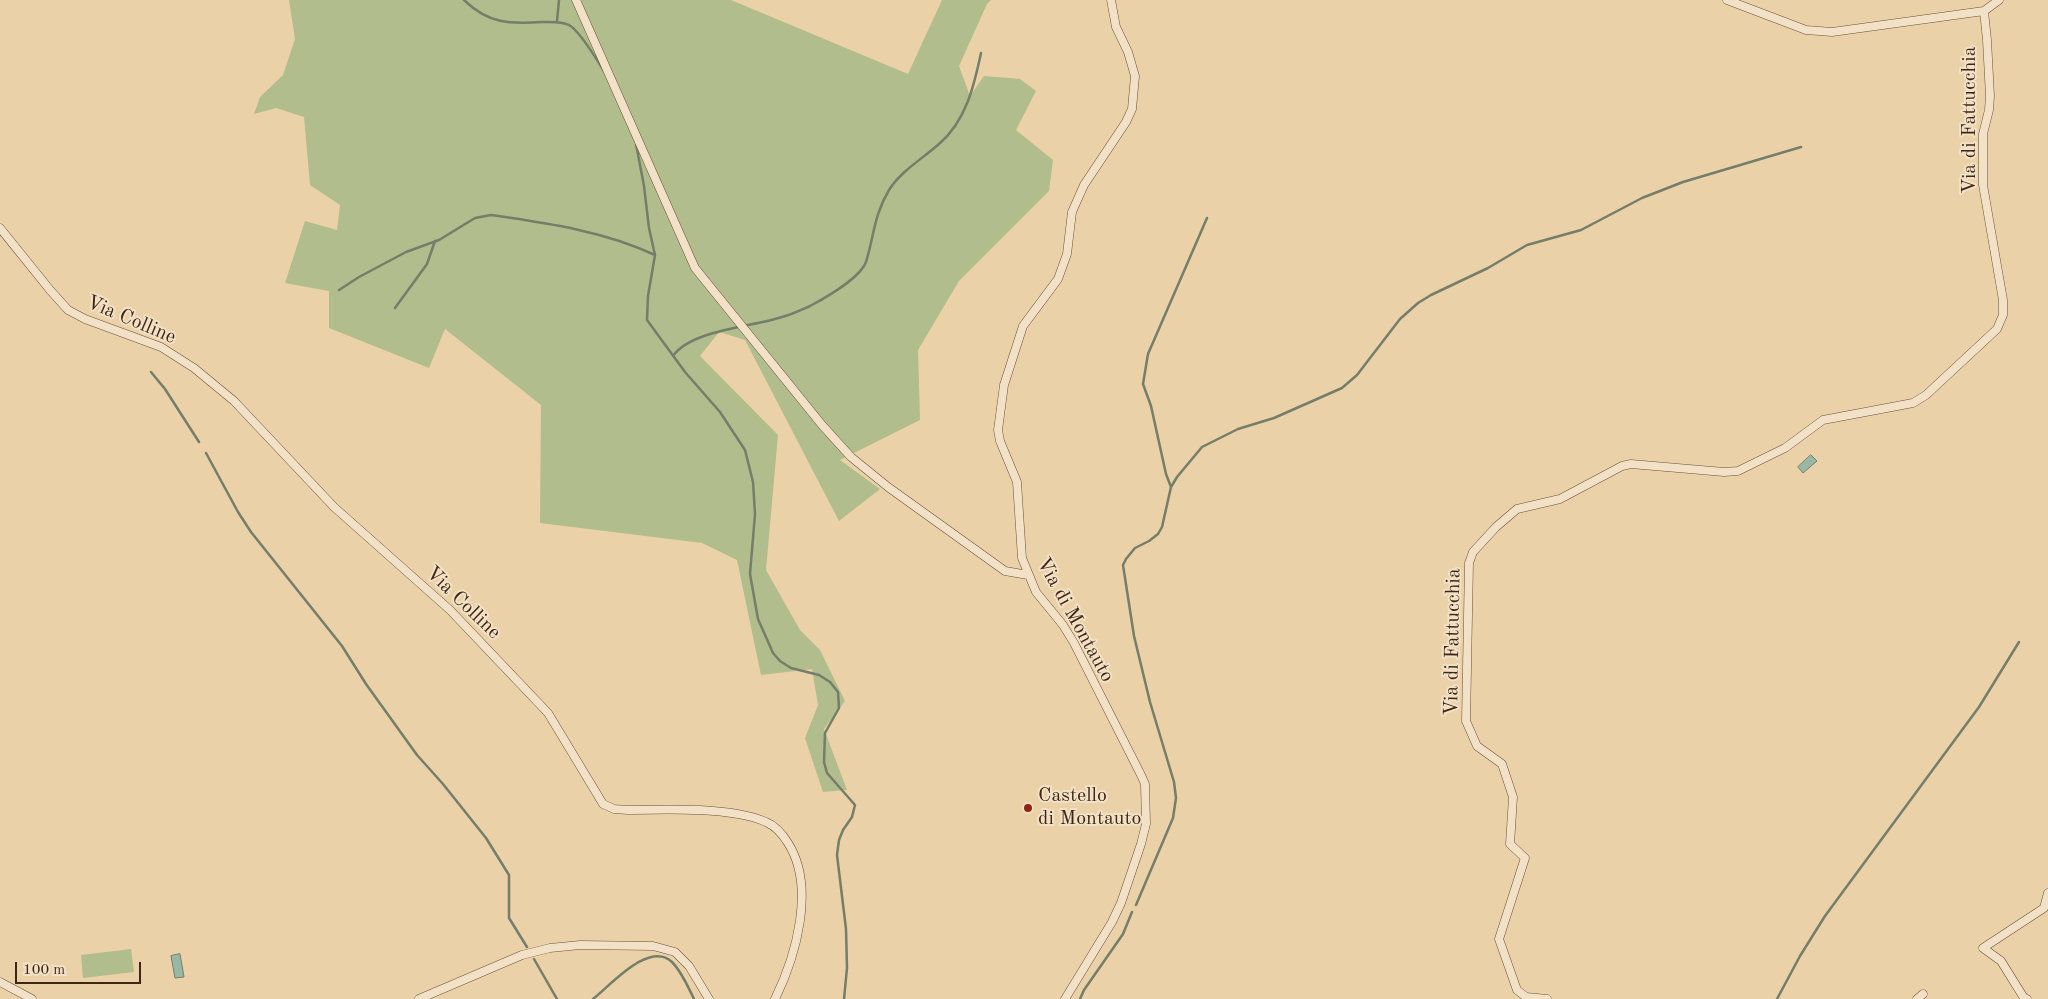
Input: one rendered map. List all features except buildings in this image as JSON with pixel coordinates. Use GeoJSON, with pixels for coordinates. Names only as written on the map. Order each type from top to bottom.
{"type":"FeatureCollection","features":[{"type":"Feature","properties":{"kind":"street"},"geometry":{"type":"LineString","coordinates":[[576,0],[695,268],[822,425],[851,457],[888,487],[1005,571],[1028,575]]}},
{"type":"Feature","properties":{"kind":"street","name":"Via di Montauto"},"geometry":{"type":"LineString","coordinates":[[1065,999],[1112,922],[1125,894],[1146,824],[1145,784],[1074,644],[1063,625],[1036,592],[1031,582],[1022,558],[1017,482],[1000,441],[998,430],[1004,385],[1023,326],[1058,279],[1067,254],[1072,212],[1084,185],[1126,122],[1132,109],[1135,76],[1128,52],[1116,27],[1111,0]]}},
{"type":"Feature","properties":{"kind":"street"},"geometry":{"type":"LineString","coordinates":[[1727,0],[1806,30],[1832,32],[1984,11],[1999,0]]}},
{"type":"Feature","properties":{"kind":"street","name":"Via di Fattucchia"},"geometry":{"type":"LineString","coordinates":[[1547,999],[1526,997],[1517,990],[1499,938],[1524,858],[1510,844],[1513,798],[1502,764],[1477,746],[1466,721],[1468,564],[1473,552],[1496,527],[1517,509],[1560,499],[1622,466],[1631,464],[1724,472],[1738,471],[1785,448],[1823,420],[1913,403],[1926,394],[1997,329],[2003,315],[2003,300],[1983,185],[1983,134],[1989,110],[1990,96],[1984,11]]}},
{"type":"Feature","properties":{"kind":"street","name":"Via Colline"},"geometry":{"type":"LineString","coordinates":[[0,228],[68,310],[85,319],[162,347],[194,368],[234,401],[334,507],[450,610],[548,713],[603,804],[628,810],[735,813],[769,823],[782,835],[792,850],[799,869],[803,900],[792,958],[775,999]]}},
{"type":"Feature","properties":{"kind":"street"},"geometry":{"type":"LineString","coordinates":[[2027,999],[2024,998],[2001,961],[1983,948],[2044,908],[2048,893]]}},
{"type":"Feature","properties":{"kind":"street"},"geometry":{"type":"LineString","coordinates":[[419,999],[522,955],[550,948],[580,945],[653,946],[675,952],[689,966],[709,999]]}},
{"type":"Feature","properties":{"kind":"street"},"geometry":{"type":"LineString","coordinates":[[0,982],[32,999]]}},
{"type":"Feature","properties":{"kind":"shaded area"},"geometry":{"type":"Polygon","coordinates":[[[289,0],[731,0],[908,74],[942,0],[991,0],[987,4],[959,66],[970,96],[984,76],[1020,79],[1036,91],[1016,130],[1053,160],[1049,191],[959,281],[918,350],[920,420],[840,460],[880,489],[839,521],[745,340],[719,332],[700,356],[778,435],[766,570],[800,630],[820,650],[845,701],[824,729],[847,790],[823,792],[805,738],[818,705],[812,669],[761,675],[737,560],[702,543],[540,523],[541,405],[445,329],[429,368],[329,328],[329,291],[285,283],[305,221],[337,230],[340,205],[310,185],[304,117],[276,108],[254,114],[260,97],[283,75],[295,39],[289,0]]]}},
{"type":"Feature","properties":{"kind":"shaded area"},"geometry":{"type":"Polygon","coordinates":[[[1811,455],[1817,461],[1803,473],[1798,467],[1811,455]]]}},
{"type":"Feature","properties":{"kind":"shaded area"},"geometry":{"type":"Polygon","coordinates":[[[131,949],[134,972],[83,978],[81,955],[131,949]]]}},
{"type":"Feature","properties":{"kind":"shaded area"},"geometry":{"type":"Polygon","coordinates":[[[180,954],[184,977],[175,978],[171,956],[180,954]]]}},
{"type":"Feature","properties":{"kind":"waterway"},"geometry":{"type":"LineString","coordinates":[[464,0],[482,14],[500,21],[519,23],[556,22],[569,25],[583,39],[604,71]]}},
{"type":"Feature","properties":{"kind":"waterway"},"geometry":{"type":"LineString","coordinates":[[557,21],[559,0]]}},
{"type":"Feature","properties":{"kind":"waterway"},"geometry":{"type":"LineString","coordinates":[[673,356],[693,340],[707,335],[800,311],[833,293],[850,281],[866,262],[877,217],[889,190],[906,171],[939,144],[956,125],[968,102],[981,53]]}},
{"type":"Feature","properties":{"kind":"waterway"},"geometry":{"type":"LineString","coordinates":[[636,144],[655,255],[648,296],[647,320],[685,372],[720,412],[745,450],[753,482],[755,514],[750,574],[758,619],[773,653],[780,661],[791,668],[819,675],[830,682],[838,692],[839,708],[825,733],[824,762],[827,773],[855,805],[852,817],[839,840],[837,855],[846,929],[847,968],[844,999]]}},
{"type":"Feature","properties":{"kind":"waterway"},"geometry":{"type":"LineString","coordinates":[[1136,905],[1173,818],[1176,798],[1174,782],[1150,702],[1134,636],[1123,565],[1135,548],[1158,534],[1162,527],[1171,487],[1202,447],[1238,429],[1274,418],[1342,388],[1357,375],[1400,319],[1418,303],[1488,268],[1527,245],[1581,230],[1642,198],[1683,182],[1801,147]]}},
{"type":"Feature","properties":{"kind":"waterway"},"geometry":{"type":"LineString","coordinates":[[339,290],[406,252],[439,240],[475,218],[491,215],[595,234],[655,255]]}},
{"type":"Feature","properties":{"kind":"waterway"},"geometry":{"type":"LineString","coordinates":[[1171,487],[1166,474],[1151,406],[1143,384],[1148,354],[1207,218]]}},
{"type":"Feature","properties":{"kind":"waterway"},"geometry":{"type":"LineString","coordinates":[[395,308],[427,264],[435,241]]}},
{"type":"Feature","properties":{"kind":"waterway"},"geometry":{"type":"LineString","coordinates":[[151,372],[165,389],[199,442]]}},
{"type":"Feature","properties":{"kind":"waterway"},"geometry":{"type":"LineString","coordinates":[[206,453],[251,532],[342,646],[366,684],[417,755],[486,838],[509,875],[509,918],[527,947]]}},
{"type":"Feature","properties":{"kind":"waterway"},"geometry":{"type":"LineString","coordinates":[[1777,999],[1800,956],[1825,916],[1979,707],[2019,642]]}},
{"type":"Feature","properties":{"kind":"waterway"},"geometry":{"type":"LineString","coordinates":[[1080,999],[1084,990],[1123,934],[1132,912]]}},
{"type":"Feature","properties":{"kind":"waterway"},"geometry":{"type":"LineString","coordinates":[[593,999],[630,967],[652,957],[663,957],[672,962],[682,975],[694,999]]}},
{"type":"Feature","properties":{"kind":"waterway"},"geometry":{"type":"LineString","coordinates":[[534,959],[557,999]]}},
{"type":"Feature","properties":{"kind":"place","name":"Castello di Montauto"},"geometry":{"type":"Point","coordinates":[1028,808]}}]}
